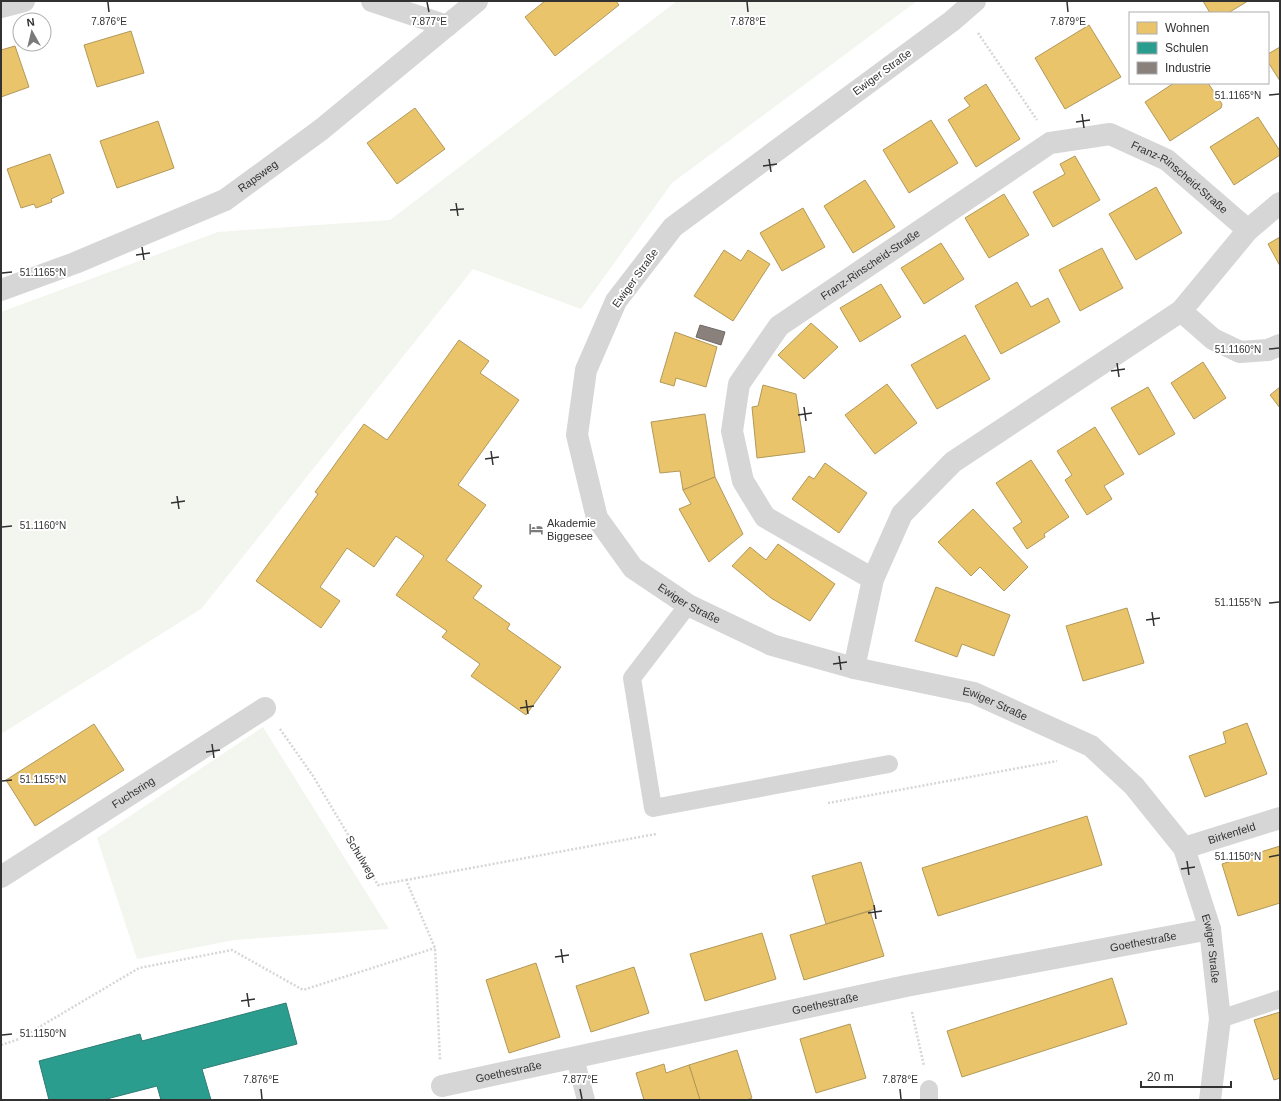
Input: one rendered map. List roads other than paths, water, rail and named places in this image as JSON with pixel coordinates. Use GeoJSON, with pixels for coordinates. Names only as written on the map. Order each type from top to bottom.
{"type":"FeatureCollection","features":[{"type":"Feature","properties":{"kind":"street"},"geometry":{"type":"LineString","coordinates":[[1,7],[24,1]]}},
{"type":"Feature","properties":{"kind":"street"},"geometry":{"type":"LineString","coordinates":[[372,1],[447,26]]}},
{"type":"Feature","properties":{"kind":"street","name":"Rapsweg"},"geometry":{"type":"LineString","coordinates":[[1,290],[75,263],[225,200],[322,129],[478,1]]}},
{"type":"Feature","properties":{"kind":"street","name":"Ewiger Straße"},"geometry":{"type":"LineString","coordinates":[[975,1],[952,20],[673,227],[616,301],[586,370],[577,435],[597,518],[633,568],[688,604],[772,646],[854,668],[974,693],[1091,746],[1134,786],[1184,848],[1210,929],[1220,1018],[1210,1100]]}},
{"type":"Feature","properties":{"kind":"street","name":"Franz-Rinscheid-Straße"},"geometry":{"type":"LineString","coordinates":[[873,579],[765,516],[743,481],[732,431],[739,384],[779,326],[1050,143],[1110,134],[1167,160],[1248,230]]}},
{"type":"Feature","properties":{"kind":"street"},"geometry":{"type":"LineString","coordinates":[[854,668],[873,579],[902,514],[953,462],[1181,311],[1248,230],[1280,204]]}},
{"type":"Feature","properties":{"kind":"street"},"geometry":{"type":"LineString","coordinates":[[1181,311],[1213,339],[1240,352],[1268,350],[1280,345]]}},
{"type":"Feature","properties":{"kind":"street","name":"Fuchsring"},"geometry":{"type":"LineString","coordinates":[[1,878],[265,708]]}},
{"type":"Feature","properties":{"kind":"street","name":"Birkenfeld"},"geometry":{"type":"LineString","coordinates":[[1184,848],[1280,818]]}},
{"type":"Feature","properties":{"kind":"street","name":"Goethestraße"},"geometry":{"type":"LineString","coordinates":[[442,1086],[906,986],[1210,929]]}},
{"type":"Feature","properties":{"kind":"lane"},"geometry":{"type":"LineString","coordinates":[[688,604],[632,678],[653,808],[889,764]]}},
{"type":"Feature","properties":{"kind":"lane"},"geometry":{"type":"LineString","coordinates":[[1220,1018],[1280,999]]}},
{"type":"Feature","properties":{"kind":"lane"},"geometry":{"type":"LineString","coordinates":[[574,1058],[586,1100]]}},
{"type":"Feature","properties":{"kind":"place","name":"Akademie Biggesee"},"geometry":{"type":"Point","coordinates":[536,529]}}]}
